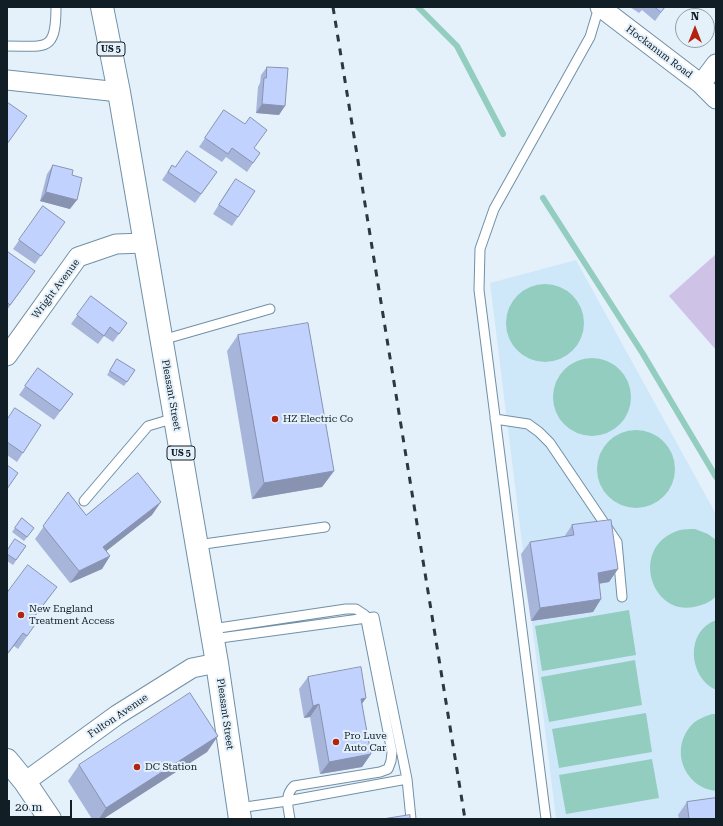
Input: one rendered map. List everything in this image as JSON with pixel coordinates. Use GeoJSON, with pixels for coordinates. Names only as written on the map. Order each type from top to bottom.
{"type":"FeatureCollection","features":[{"type":"Feature","properties":{"kind":"main road","name":"Pleasant Street"},"geometry":{"type":"LineString","coordinates":[[102,7],[119,92],[217,662],[240,815]]}},
{"type":"Feature","properties":{"kind":"main road"},"geometry":{"type":"LineString","coordinates":[[7,760],[25,782],[50,819]]}},
{"type":"Feature","properties":{"kind":"street","name":"Hockanum Road"},"geometry":{"type":"LineString","coordinates":[[599,7],[701,84],[716,99]]}},
{"type":"Feature","properties":{"kind":"street"},"geometry":{"type":"LineString","coordinates":[[701,84],[716,64]]}},
{"type":"Feature","properties":{"kind":"street"},"geometry":{"type":"LineString","coordinates":[[7,80],[119,92]]}},
{"type":"Feature","properties":{"kind":"street","name":"Wright Avenue"},"geometry":{"type":"LineString","coordinates":[[7,356],[78,257],[116,244],[145,243]]}},
{"type":"Feature","properties":{"kind":"street","name":"Fulton Avenue"},"geometry":{"type":"LineString","coordinates":[[25,782],[117,715],[192,668],[217,662]]}},
{"type":"Feature","properties":{"kind":"lane"},"geometry":{"type":"LineString","coordinates":[[7,46],[40,46],[47,44],[52,40],[55,32],[56,7]]}},
{"type":"Feature","properties":{"kind":"lane"},"geometry":{"type":"LineString","coordinates":[[546,819],[479,290],[480,249],[494,208],[590,37],[599,7]]}},
{"type":"Feature","properties":{"kind":"lane"},"geometry":{"type":"LineString","coordinates":[[162,340],[270,310]]}},
{"type":"Feature","properties":{"kind":"lane"},"geometry":{"type":"LineString","coordinates":[[84,501],[148,426],[175,418]]}},
{"type":"Feature","properties":{"kind":"lane"},"geometry":{"type":"LineString","coordinates":[[495,419],[528,424],[550,443],[617,542],[622,597]]}},
{"type":"Feature","properties":{"kind":"lane"},"geometry":{"type":"LineString","coordinates":[[197,545],[325,527]]}},
{"type":"Feature","properties":{"kind":"lane"},"geometry":{"type":"LineString","coordinates":[[212,634],[346,609],[356,609],[365,615],[392,752],[392,761],[388,769],[380,772],[294,786],[288,792],[287,801],[290,819]]}},
{"type":"Feature","properties":{"kind":"lane"},"geometry":{"type":"LineString","coordinates":[[366,618],[374,617],[407,778],[411,819]]}},
{"type":"Feature","properties":{"kind":"lane"},"geometry":{"type":"LineString","coordinates":[[240,815],[287,801],[407,778]]}},
{"type":"Feature","properties":{"kind":"shaded area"},"geometry":{"type":"Polygon","coordinates":[[[716,254],[716,350],[669,296],[716,254]]]}},
{"type":"Feature","properties":{"kind":"shaded area"},"geometry":{"type":"Polygon","coordinates":[[[576,260],[716,514],[716,819],[556,819],[490,283],[576,260]]]}},
{"type":"Feature","properties":{"kind":"shaded area"},"geometry":{"type":"Polygon","coordinates":[[[545,284],[560,287],[573,295],[581,308],[584,323],[581,338],[573,351],[560,359],[545,362],[530,359],[517,351],[509,338],[506,323],[509,308],[517,295],[530,287],[545,284]]]}},
{"type":"Feature","properties":{"kind":"shaded area"},"geometry":{"type":"Polygon","coordinates":[[[592,358],[607,361],[620,369],[628,382],[631,397],[628,412],[620,425],[607,433],[592,436],[577,433],[564,425],[556,412],[553,397],[556,382],[564,369],[577,361],[592,358]]]}},
{"type":"Feature","properties":{"kind":"shaded area"},"geometry":{"type":"Polygon","coordinates":[[[636,430],[651,433],[664,441],[672,454],[675,469],[672,484],[664,497],[651,505],[636,508],[621,505],[608,497],[600,484],[597,469],[600,454],[608,441],[621,433],[636,430]]]}},
{"type":"Feature","properties":{"kind":"shaded area"},"geometry":{"type":"Polygon","coordinates":[[[695,529],[708,534],[716,540],[716,596],[709,602],[694,607],[679,607],[666,601],[657,591],[651,578],[650,563],[654,550],[664,538],[680,530],[695,529]]]}},
{"type":"Feature","properties":{"kind":"shaded area"},"geometry":{"type":"Polygon","coordinates":[[[629,610],[636,655],[542,671],[535,626],[629,610]]]}},
{"type":"Feature","properties":{"kind":"shaded area"},"geometry":{"type":"Polygon","coordinates":[[[716,620],[716,690],[707,684],[700,675],[694,654],[695,644],[699,634],[706,626],[716,620]]]}},
{"type":"Feature","properties":{"kind":"shaded area"},"geometry":{"type":"Polygon","coordinates":[[[635,660],[642,705],[549,722],[541,677],[635,660]]]}},
{"type":"Feature","properties":{"kind":"shaded area"},"geometry":{"type":"Polygon","coordinates":[[[646,713],[652,752],[559,768],[552,729],[646,713]]]}},
{"type":"Feature","properties":{"kind":"shaded area"},"geometry":{"type":"Polygon","coordinates":[[[712,714],[716,714],[716,791],[705,788],[696,783],[684,768],[681,758],[683,738],[691,725],[712,714]]]}},
{"type":"Feature","properties":{"kind":"shaded area"},"geometry":{"type":"Polygon","coordinates":[[[652,759],[659,798],[566,814],[559,775],[652,759]]]}},
{"type":"Feature","properties":{"kind":"building"},"geometry":{"type":"Polygon","coordinates":[[[655,7],[665,7],[661,12],[655,7]]]}},
{"type":"Feature","properties":{"kind":"building"},"geometry":{"type":"Polygon","coordinates":[[[267,67],[288,68],[285,106],[262,104],[264,78],[266,78],[267,67]]]}},
{"type":"Feature","properties":{"kind":"building"},"geometry":{"type":"Polygon","coordinates":[[[7,102],[27,116],[7,144],[7,102]]]}},
{"type":"Feature","properties":{"kind":"building"},"geometry":{"type":"Polygon","coordinates":[[[224,110],[245,124],[250,117],[267,130],[254,148],[260,153],[253,163],[232,148],[228,154],[205,138],[224,110]]]}},
{"type":"Feature","properties":{"kind":"building"},"geometry":{"type":"Polygon","coordinates":[[[187,151],[217,172],[201,194],[168,172],[172,165],[175,167],[187,151]]]}},
{"type":"Feature","properties":{"kind":"building"},"geometry":{"type":"Polygon","coordinates":[[[53,165],[73,170],[72,175],[82,178],[77,200],[46,192],[53,165]]]}},
{"type":"Feature","properties":{"kind":"building"},"geometry":{"type":"Polygon","coordinates":[[[236,179],[255,191],[238,217],[219,205],[236,179]]]}},
{"type":"Feature","properties":{"kind":"building"},"geometry":{"type":"Polygon","coordinates":[[[43,206],[65,222],[41,256],[19,240],[43,206]]]}},
{"type":"Feature","properties":{"kind":"building"},"geometry":{"type":"Polygon","coordinates":[[[8,252],[35,271],[10,305],[7,302],[8,252]]]}},
{"type":"Feature","properties":{"kind":"building"},"geometry":{"type":"Polygon","coordinates":[[[91,296],[127,323],[119,334],[110,327],[104,336],[77,315],[91,296]]]}},
{"type":"Feature","properties":{"kind":"building","name":"HZ Electric Co"},"geometry":{"type":"Polygon","coordinates":[[[308,323],[334,471],[264,483],[238,335],[308,323]]]}},
{"type":"Feature","properties":{"kind":"building"},"geometry":{"type":"Polygon","coordinates":[[[117,359],[135,370],[127,382],[110,371],[117,359]]]}},
{"type":"Feature","properties":{"kind":"building"},"geometry":{"type":"Polygon","coordinates":[[[38,368],[73,394],[60,411],[25,386],[38,368]]]}},
{"type":"Feature","properties":{"kind":"building"},"geometry":{"type":"Polygon","coordinates":[[[15,408],[41,425],[23,453],[7,442],[7,420],[15,408]]]}},
{"type":"Feature","properties":{"kind":"building"},"geometry":{"type":"Polygon","coordinates":[[[7,465],[18,473],[7,489],[7,465]]]}},
{"type":"Feature","properties":{"kind":"building"},"geometry":{"type":"Polygon","coordinates":[[[138,473],[161,502],[103,547],[110,556],[79,571],[43,526],[68,492],[86,515],[138,473]]]}},
{"type":"Feature","properties":{"kind":"building"},"geometry":{"type":"Polygon","coordinates":[[[22,518],[34,528],[27,537],[15,528],[22,518]]]}},
{"type":"Feature","properties":{"kind":"building"},"geometry":{"type":"Polygon","coordinates":[[[611,520],[618,569],[598,573],[601,599],[540,608],[530,542],[574,535],[572,525],[611,520]]]}},
{"type":"Feature","properties":{"kind":"building"},"geometry":{"type":"Polygon","coordinates":[[[15,539],[26,546],[16,560],[7,554],[7,551],[15,539]]]}},
{"type":"Feature","properties":{"kind":"building","name":"New England Treatment Access"},"geometry":{"type":"Polygon","coordinates":[[[28,565],[57,587],[33,618],[37,622],[27,636],[23,633],[7,654],[7,593],[28,565]]]}},
{"type":"Feature","properties":{"kind":"building","name":"Pro Luve Auto Car"},"geometry":{"type":"Polygon","coordinates":[[[361,667],[366,698],[361,699],[371,754],[329,762],[319,704],[313,706],[308,677],[361,667]]]}},
{"type":"Feature","properties":{"kind":"building","name":"DC Station"},"geometry":{"type":"Polygon","coordinates":[[[190,693],[218,736],[106,808],[79,765],[190,693]]]}},
{"type":"Feature","properties":{"kind":"building"},"geometry":{"type":"Polygon","coordinates":[[[716,798],[716,819],[689,819],[687,802],[716,798]]]}},
{"type":"Feature","properties":{"kind":"building"},"geometry":{"type":"Polygon","coordinates":[[[410,815],[410,819],[383,819],[410,815]]]}},
{"type":"Feature","properties":{"kind":"waterway"},"geometry":{"type":"LineString","coordinates":[[418,7],[457,46],[503,134]]}},
{"type":"Feature","properties":{"kind":"waterway"},"geometry":{"type":"LineString","coordinates":[[543,198],[643,354],[716,477]]}},
{"type":"Feature","properties":{"kind":"railway"},"geometry":{"type":"LineString","coordinates":[[333,7],[465,819]]}},
{"type":"Feature","properties":{"kind":"place","name":"HZ Electric Co"},"geometry":{"type":"Point","coordinates":[275,419]}},
{"type":"Feature","properties":{"kind":"place","name":"New England Treatment Access"},"geometry":{"type":"Point","coordinates":[21,615]}},
{"type":"Feature","properties":{"kind":"place","name":"Pro Luve Auto Car"},"geometry":{"type":"Point","coordinates":[336,742]}},
{"type":"Feature","properties":{"kind":"place","name":"DC Station"},"geometry":{"type":"Point","coordinates":[137,767]}}]}
